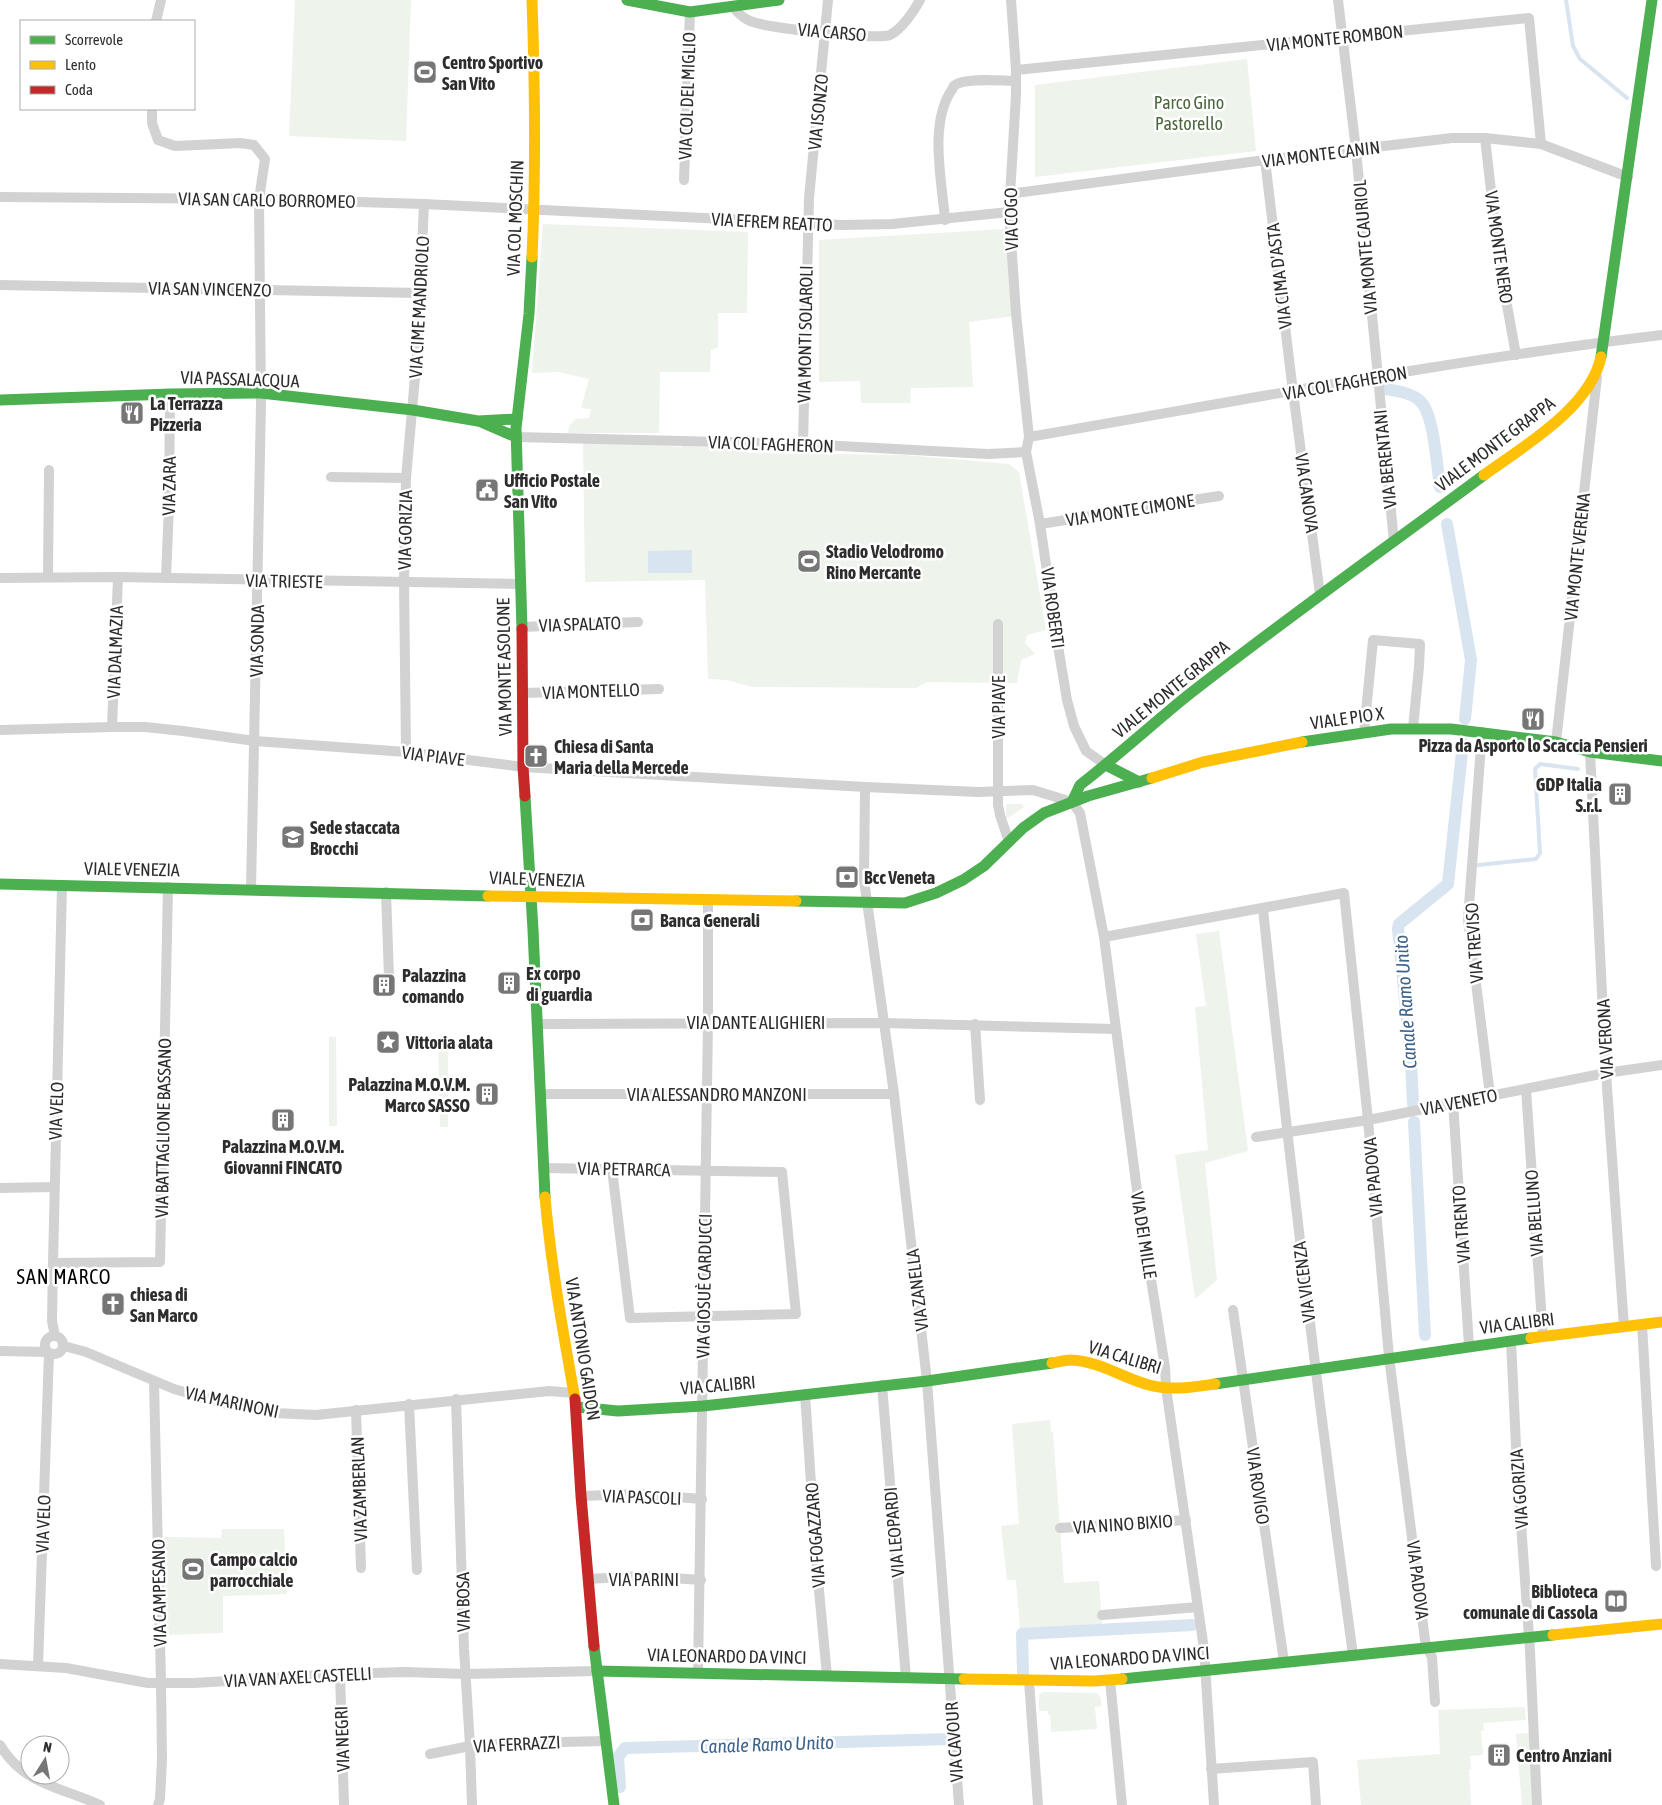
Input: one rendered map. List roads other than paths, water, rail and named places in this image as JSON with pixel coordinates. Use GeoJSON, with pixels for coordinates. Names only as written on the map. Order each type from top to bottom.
{"type":"FeatureCollection","features":[{"type":"Feature","properties":{"kind":"street"},"geometry":{"type":"LineString","coordinates":[[156,20],[161,0]]}},
{"type":"Feature","properties":{"kind":"street","name":"VIA COL MOSCHIN"},"geometry":{"type":"LineString","coordinates":[[516,437],[516,419],[529,314],[534,209],[535,76],[532,0]]}},
{"type":"Feature","properties":{"kind":"street"},"geometry":{"type":"LineString","coordinates":[[627,0],[668,4],[690,12],[779,0]]}},
{"type":"Feature","properties":{"kind":"street","name":"VIA ISONZO"},"geometry":{"type":"LineString","coordinates":[[808,224],[828,0]]}},
{"type":"Feature","properties":{"kind":"street","name":"VIA CARSO"},"geometry":{"type":"LineString","coordinates":[[733,7],[749,21],[826,33],[857,36],[889,35],[911,16],[920,0]]}},
{"type":"Feature","properties":{"kind":"street","name":"VIA COGO"},"geometry":{"type":"LineString","coordinates":[[1011,0],[1016,81],[1009,212],[1016,313],[1029,437]]}},
{"type":"Feature","properties":{"kind":"street","name":"VIA MONTE CAURIOL"},"geometry":{"type":"LineString","coordinates":[[1338,0],[1356,150],[1377,376]]}},
{"type":"Feature","properties":{"kind":"street","name":"VIALE MONTE GRAPPA"},"geometry":{"type":"LineString","coordinates":[[1072,802],[1080,785],[1181,701],[1320,594],[1394,542],[1562,417],[1582,397],[1598,371],[1604,342],[1652,0]]}},
{"type":"Feature","properties":{"kind":"street","name":"VIA COL DEL MIGLIO"},"geometry":{"type":"LineString","coordinates":[[684,180],[690,12]]}},
{"type":"Feature","properties":{"kind":"street","name":"VIA MONTE ROMBON"},"geometry":{"type":"LineString","coordinates":[[1016,70],[1529,18],[1541,144]]}},
{"type":"Feature","properties":{"kind":"street"},"geometry":{"type":"LineString","coordinates":[[945,220],[939,152],[940,124],[945,101],[956,85],[968,81],[1016,81]]}},
{"type":"Feature","properties":{"kind":"street","name":"VIA SONDA"},"geometry":{"type":"LineString","coordinates":[[152,110],[152,123],[158,140],[175,146],[240,142],[254,145],[265,160],[259,199],[261,394],[251,889]]}},
{"type":"Feature","properties":{"kind":"street","name":"VIA MONTE CANIN"},"geometry":{"type":"LineString","coordinates":[[1009,194],[1265,160],[1452,138],[1485,138],[1541,144],[1628,177]]}},
{"type":"Feature","properties":{"kind":"street","name":"VIA MONTE NERO"},"geometry":{"type":"LineString","coordinates":[[1485,138],[1499,261],[1516,355]]}},
{"type":"Feature","properties":{"kind":"street","name":"VIA CIMA D'ASTA"},"geometry":{"type":"LineString","coordinates":[[1265,160],[1293,392]]}},
{"type":"Feature","properties":{"kind":"street","name":"VIA SAN CARLO BORROMEO"},"geometry":{"type":"LineString","coordinates":[[0,197],[259,199],[534,209]]}},
{"type":"Feature","properties":{"kind":"street","name":"VIA CIME MANDRIOLO"},"geometry":{"type":"LineString","coordinates":[[413,410],[424,204]]}},
{"type":"Feature","properties":{"kind":"street","name":"VIA EFREM REATTO"},"geometry":{"type":"LineString","coordinates":[[534,209],[808,224],[892,224],[1009,212]]}},
{"type":"Feature","properties":{"kind":"street","name":"VIA MONTI SOLAROLI"},"geometry":{"type":"LineString","coordinates":[[803,444],[808,224]]}},
{"type":"Feature","properties":{"kind":"street","name":"VIA SAN VINCENZO"},"geometry":{"type":"LineString","coordinates":[[0,285],[420,293]]}},
{"type":"Feature","properties":{"kind":"street","name":"VIA COL FAGHERON"},"geometry":{"type":"LineString","coordinates":[[1029,437],[1377,376],[1604,342],[1662,336]]}},
{"type":"Feature","properties":{"kind":"street","name":"VIA MONTE VERENA"},"geometry":{"type":"LineString","coordinates":[[1556,742],[1598,371]]}},
{"type":"Feature","properties":{"kind":"street","name":"VIA BERENTANI"},"geometry":{"type":"LineString","coordinates":[[1377,376],[1394,542]]}},
{"type":"Feature","properties":{"kind":"street","name":"VIA CANOVA"},"geometry":{"type":"LineString","coordinates":[[1293,392],[1320,594]]}},
{"type":"Feature","properties":{"kind":"street","name":"VIA PASSALACQUA"},"geometry":{"type":"LineString","coordinates":[[0,400],[170,394],[261,394],[413,410],[478,421]]}},
{"type":"Feature","properties":{"kind":"street","name":"VIA ZARA"},"geometry":{"type":"LineString","coordinates":[[166,578],[170,505],[170,394]]}},
{"type":"Feature","properties":{"kind":"street","name":"VIA GORIZIA"},"geometry":{"type":"LineString","coordinates":[[406,752],[404,581],[406,478],[413,410]]}},
{"type":"Feature","properties":{"kind":"street"},"geometry":{"type":"LineString","coordinates":[[478,421],[516,419]]}},
{"type":"Feature","properties":{"kind":"street"},"geometry":{"type":"LineString","coordinates":[[478,421],[516,437]]}},
{"type":"Feature","properties":{"kind":"street","name":"VIA COL FAGHERON"},"geometry":{"type":"LineString","coordinates":[[516,437],[803,444],[988,454],[1026,452]]}},
{"type":"Feature","properties":{"kind":"street","name":"VIA MONTE ASOLONE"},"geometry":{"type":"LineString","coordinates":[[516,437],[522,626],[523,767],[531,897]]}},
{"type":"Feature","properties":{"kind":"street","name":"VIA ROBERTI"},"geometry":{"type":"LineString","coordinates":[[1029,437],[1026,452],[1040,524],[1067,700],[1074,726],[1086,751],[1106,765]]}},
{"type":"Feature","properties":{"kind":"street"},"geometry":{"type":"LineString","coordinates":[[48,577],[49,470]]}},
{"type":"Feature","properties":{"kind":"street","name":"VIA GORIZIA"},"geometry":{"type":"LineString","coordinates":[[330,477],[406,478]]}},
{"type":"Feature","properties":{"kind":"street","name":"VIA MONTE CIMONE"},"geometry":{"type":"LineString","coordinates":[[1040,524],[1219,496]]}},
{"type":"Feature","properties":{"kind":"street","name":"VIA TRIESTE"},"geometry":{"type":"LineString","coordinates":[[0,578],[118,577],[520,584]]}},
{"type":"Feature","properties":{"kind":"street","name":"VIA DALMAZIA"},"geometry":{"type":"LineString","coordinates":[[112,727],[118,577]]}},
{"type":"Feature","properties":{"kind":"street","name":"VIA SPALATO"},"geometry":{"type":"LineString","coordinates":[[522,626],[638,622]]}},
{"type":"Feature","properties":{"kind":"street","name":"VIA PIAVE"},"geometry":{"type":"LineString","coordinates":[[998,624],[998,790],[1000,815],[1009,842]]}},
{"type":"Feature","properties":{"kind":"street"},"geometry":{"type":"LineString","coordinates":[[1364,732],[1374,640],[1420,644],[1413,728]]}},
{"type":"Feature","properties":{"kind":"street","name":"VIA MONTELLO"},"geometry":{"type":"LineString","coordinates":[[523,692],[659,689]]}},
{"type":"Feature","properties":{"kind":"street","name":"VIA PIAVE"},"geometry":{"type":"LineString","coordinates":[[0,730],[112,727],[183,731],[255,741],[406,752],[523,767],[865,787],[978,792],[1033,790],[1072,802]]}},
{"type":"Feature","properties":{"kind":"street","name":"VIALE PIO X"},"geometry":{"type":"LineString","coordinates":[[1044,814],[1107,790],[1202,762],[1320,738],[1364,732],[1433,728],[1482,732],[1556,742],[1590,752],[1662,762]]}},
{"type":"Feature","properties":{"kind":"street","name":"VIA TREVISO"},"geometry":{"type":"LineString","coordinates":[[1482,732],[1468,919],[1490,1095]]}},
{"type":"Feature","properties":{"kind":"street","name":"VIA VERONA"},"geometry":{"type":"LineString","coordinates":[[1590,752],[1606,1073],[1624,1326]]}},
{"type":"Feature","properties":{"kind":"street"},"geometry":{"type":"LineString","coordinates":[[1106,765],[1139,782]]}},
{"type":"Feature","properties":{"kind":"street"},"geometry":{"type":"LineString","coordinates":[[865,787],[864,880],[868,903]]}},
{"type":"Feature","properties":{"kind":"street"},"geometry":{"type":"LineString","coordinates":[[1033,790],[1042,796],[1044,814]]}},
{"type":"Feature","properties":{"kind":"street","name":"VIA DEI MILLE"},"geometry":{"type":"LineString","coordinates":[[1072,802],[1080,813],[1104,937],[1138,1198],[1166,1366],[1166,1388],[1198,1607],[1205,1672],[1214,1805]]}},
{"type":"Feature","properties":{"kind":"street","name":"VIALE VENEZIA"},"geometry":{"type":"LineString","coordinates":[[0,884],[531,897],[905,903],[936,894],[974,873],[995,856],[1023,828],[1044,814]]}},
{"type":"Feature","properties":{"kind":"street","name":"VIA VELO"},"geometry":{"type":"LineString","coordinates":[[38,1666],[48,1352],[45,1346],[47,1340],[55,1336],[52,1321],[54,1187],[62,885]]}},
{"type":"Feature","properties":{"kind":"street","name":"VIA BATTAGLIONE BASSANO"},"geometry":{"type":"LineString","coordinates":[[53,1263],[160,1262],[168,887]]}},
{"type":"Feature","properties":{"kind":"street"},"geometry":{"type":"LineString","coordinates":[[386,892],[390,977]]}},
{"type":"Feature","properties":{"kind":"street","name":"VIA PADOVA"},"geometry":{"type":"LineString","coordinates":[[1104,937],[1344,893],[1368,1120],[1389,1357],[1427,1648],[1432,1657],[1435,1702]]}},
{"type":"Feature","properties":{"kind":"street","name":"VIA ANTONIO GAIDON"},"geometry":{"type":"LineString","coordinates":[[531,897],[543,1168],[549,1244],[557,1302],[577,1407],[581,1496],[592,1631],[614,1805]]}},
{"type":"Feature","properties":{"kind":"street","name":"VIA GIOSUÈ CARDUCCI"},"geometry":{"type":"LineString","coordinates":[[698,1673],[701,1580],[708,900]]}},
{"type":"Feature","properties":{"kind":"street","name":"VIA ZANELLA"},"geometry":{"type":"LineString","coordinates":[[868,903],[894,1094],[927,1381],[949,1679]]}},
{"type":"Feature","properties":{"kind":"street","name":"VIA VICENZA"},"geometry":{"type":"LineString","coordinates":[[1263,908],[1286,1132],[1314,1369],[1352,1655]]}},
{"type":"Feature","properties":{"kind":"street","name":"VIA DANTE ALIGHIERI"},"geometry":{"type":"LineString","coordinates":[[538,1024],[708,1022],[884,1023],[1115,1029]]}},
{"type":"Feature","properties":{"kind":"street"},"geometry":{"type":"LineString","coordinates":[[975,1024],[980,1100]]}},
{"type":"Feature","properties":{"kind":"street","name":"VIA VENETO"},"geometry":{"type":"LineString","coordinates":[[1256,1137],[1368,1120],[1606,1073],[1662,1065]]}},
{"type":"Feature","properties":{"kind":"street","name":"VIA BELLUNO"},"geometry":{"type":"LineString","coordinates":[[1526,1089],[1543,1337]]}},
{"type":"Feature","properties":{"kind":"street","name":"VIA ALESSANDRO MANZONI"},"geometry":{"type":"LineString","coordinates":[[541,1094],[894,1094]]}},
{"type":"Feature","properties":{"kind":"street","name":"VIA TRENTO"},"geometry":{"type":"LineString","coordinates":[[1453,1102],[1469,1346]]}},
{"type":"Feature","properties":{"kind":"street","name":"VIA PETRARCA"},"geometry":{"type":"LineString","coordinates":[[543,1168],[782,1172],[796,1314],[704,1317]]}},
{"type":"Feature","properties":{"kind":"street"},"geometry":{"type":"LineString","coordinates":[[612,1169],[630,1318],[704,1317]]}},
{"type":"Feature","properties":{"kind":"street"},"geometry":{"type":"LineString","coordinates":[[0,1188],[54,1187]]}},
{"type":"Feature","properties":{"kind":"street","name":"VIA ROVIGO"},"geometry":{"type":"LineString","coordinates":[[1233,1310],[1284,1662]]}},
{"type":"Feature","properties":{"kind":"street","name":"VIA CALIBRI"},"geometry":{"type":"LineString","coordinates":[[577,1407],[618,1411],[703,1406],[927,1381],[1070,1360],[1093,1363],[1141,1383],[1166,1388],[1190,1387],[1389,1357],[1662,1322]]}},
{"type":"Feature","properties":{"kind":"street"},"geometry":{"type":"LineString","coordinates":[[1642,1324],[1656,1566]]}},
{"type":"Feature","properties":{"kind":"street"},"geometry":{"type":"LineString","coordinates":[[0,1351],[48,1352],[54,1355],[60,1353],[64,1346],[61,1339],[55,1336]]}},
{"type":"Feature","properties":{"kind":"street","name":"VIA GORIZIA"},"geometry":{"type":"LineString","coordinates":[[1511,1341],[1537,1805]]}},
{"type":"Feature","properties":{"kind":"street","name":"VIA MARINONI"},"geometry":{"type":"LineString","coordinates":[[64,1346],[86,1352],[154,1382],[196,1396],[274,1413],[316,1415],[549,1391],[574,1393]]}},
{"type":"Feature","properties":{"kind":"street","name":"VIA CAMPESANO"},"geometry":{"type":"LineString","coordinates":[[154,1382],[162,1760],[158,1805]]}},
{"type":"Feature","properties":{"kind":"street","name":"VIA LEOPARDI"},"geometry":{"type":"LineString","coordinates":[[882,1385],[906,1678]]}},
{"type":"Feature","properties":{"kind":"street","name":"VIA FOGAZZARO"},"geometry":{"type":"LineString","coordinates":[[805,1394],[816,1558],[827,1676]]}},
{"type":"Feature","properties":{"kind":"street","name":"VIA BOSA"},"geometry":{"type":"LineString","coordinates":[[456,1400],[465,1674],[472,1805]]}},
{"type":"Feature","properties":{"kind":"street"},"geometry":{"type":"LineString","coordinates":[[409,1404],[417,1570]]}},
{"type":"Feature","properties":{"kind":"street","name":"VIA ZAMBERLAN"},"geometry":{"type":"LineString","coordinates":[[356,1410],[361,1568]]}},
{"type":"Feature","properties":{"kind":"street","name":"VIA PASCOLI"},"geometry":{"type":"LineString","coordinates":[[581,1496],[638,1494],[702,1499]]}},
{"type":"Feature","properties":{"kind":"street","name":"VIA NINO BIXIO"},"geometry":{"type":"LineString","coordinates":[[1060,1528],[1186,1520]]}},
{"type":"Feature","properties":{"kind":"street","name":"VIA PARINI"},"geometry":{"type":"LineString","coordinates":[[588,1579],[642,1576],[701,1580]]}},
{"type":"Feature","properties":{"kind":"street"},"geometry":{"type":"LineString","coordinates":[[1102,1615],[1198,1607]]}},
{"type":"Feature","properties":{"kind":"street","name":"VIA LEONARDO DA VINCI"},"geometry":{"type":"LineString","coordinates":[[597,1671],[1029,1681],[1110,1680],[1205,1672],[1284,1662],[1662,1624]]}},
{"type":"Feature","properties":{"kind":"street","name":"VIA VAN AXEL CASTELLI"},"geometry":{"type":"LineString","coordinates":[[0,1664],[74,1670],[135,1682],[161,1683],[406,1672],[465,1674],[597,1671]]}},
{"type":"Feature","properties":{"kind":"street","name":"VIA NEGRI"},"geometry":{"type":"LineString","coordinates":[[340,1674],[344,1805]]}},
{"type":"Feature","properties":{"kind":"street","name":"VIA CAVOUR"},"geometry":{"type":"LineString","coordinates":[[949,1679],[959,1805]]}},
{"type":"Feature","properties":{"kind":"street"},"geometry":{"type":"LineString","coordinates":[[1110,1680],[1122,1805]]}},
{"type":"Feature","properties":{"kind":"street"},"geometry":{"type":"LineString","coordinates":[[1029,1681],[1038,1805]]}},
{"type":"Feature","properties":{"kind":"street","name":"VIA FERRAZZI"},"geometry":{"type":"LineString","coordinates":[[430,1754],[470,1746],[605,1741]]}},
{"type":"Feature","properties":{"kind":"street"},"geometry":{"type":"LineString","coordinates":[[0,1745],[12,1762],[35,1780],[100,1805]]}},
{"type":"Feature","properties":{"kind":"street"},"geometry":{"type":"LineString","coordinates":[[1211,1769],[1313,1762],[1316,1805]]}},
{"type":"Feature","properties":{"kind":"waterway"},"geometry":{"type":"LineString","coordinates":[[1566,0],[1573,46],[1580,59],[1627,98]]}},
{"type":"Feature","properties":{"kind":"waterway","name":"Canale Ramo Unito"},"geometry":{"type":"LineString","coordinates":[[1386,389],[1415,397],[1426,410],[1434,443],[1440,487]]}},
{"type":"Feature","properties":{"kind":"waterway","name":"Canale Ramo Unito"},"geometry":{"type":"LineString","coordinates":[[1447,524],[1471,660],[1465,719]]}},
{"type":"Feature","properties":{"kind":"waterway","name":"Canale Ramo Unito"},"geometry":{"type":"LineString","coordinates":[[1413,1104],[1411,1062],[1398,929],[1399,924],[1448,884],[1463,743]]}},
{"type":"Feature","properties":{"kind":"waterway"},"geometry":{"type":"LineString","coordinates":[[1478,865],[1536,859],[1540,853],[1535,769],[1540,764],[1578,769]]}},
{"type":"Feature","properties":{"kind":"waterway","name":"Canale Ramo Unito"},"geometry":{"type":"LineString","coordinates":[[1414,1122],[1425,1335]]}},
{"type":"Feature","properties":{"kind":"waterway","name":"Canale Ramo Unito"},"geometry":{"type":"LineString","coordinates":[[1023,1673],[1022,1634],[1192,1625]]}},
{"type":"Feature","properties":{"kind":"waterway","name":"Canale Ramo Unito"},"geometry":{"type":"LineString","coordinates":[[620,1787],[618,1757],[625,1748],[950,1739]]}},
{"type":"Feature","properties":{"kind":"place","name":"Centro Sportivo San Vito"},"geometry":{"type":"Point","coordinates":[425,72]}},
{"type":"Feature","properties":{"kind":"place","name":"La Terrazza Pizzeria"},"geometry":{"type":"Point","coordinates":[132,413]}},
{"type":"Feature","properties":{"kind":"place","name":"Ufficio Postale San Vito"},"geometry":{"type":"Point","coordinates":[487,490]}},
{"type":"Feature","properties":{"kind":"place","name":"Stadio Velodromo Rino Mercante"},"geometry":{"type":"Point","coordinates":[809,561]}},
{"type":"Feature","properties":{"kind":"place","name":"Pizza da Asporto lo Scaccia Pensieri"},"geometry":{"type":"Point","coordinates":[1533,719]}},
{"type":"Feature","properties":{"kind":"place","name":"Chiesa di Santa Maria della Mercede"},"geometry":{"type":"Point","coordinates":[536,756]}},
{"type":"Feature","properties":{"kind":"place","name":"GDP Italia S.r.l."},"geometry":{"type":"Point","coordinates":[1620,794]}},
{"type":"Feature","properties":{"kind":"place","name":"Sede staccata Brocchi"},"geometry":{"type":"Point","coordinates":[293,837]}},
{"type":"Feature","properties":{"kind":"place","name":"Bcc Veneta"},"geometry":{"type":"Point","coordinates":[847,877]}},
{"type":"Feature","properties":{"kind":"place","name":"Banca Generali"},"geometry":{"type":"Point","coordinates":[642,920]}},
{"type":"Feature","properties":{"kind":"place","name":"Ex corpo di guardia"},"geometry":{"type":"Point","coordinates":[509,983]}},
{"type":"Feature","properties":{"kind":"place","name":"Palazzina comando"},"geometry":{"type":"Point","coordinates":[384,985]}},
{"type":"Feature","properties":{"kind":"place","name":"Vittoria alata"},"geometry":{"type":"Point","coordinates":[388,1042]}},
{"type":"Feature","properties":{"kind":"place","name":"Palazzina M.O.V.M. Marco SASSO"},"geometry":{"type":"Point","coordinates":[487,1094]}},
{"type":"Feature","properties":{"kind":"place","name":"Palazzina M.O.V.M. Giovanni FINCATO"},"geometry":{"type":"Point","coordinates":[283,1120]}},
{"type":"Feature","properties":{"kind":"place","name":"chiesa di San Marco"},"geometry":{"type":"Point","coordinates":[113,1304]}},
{"type":"Feature","properties":{"kind":"place","name":"Campo calcio parrocchiale"},"geometry":{"type":"Point","coordinates":[193,1569]}},
{"type":"Feature","properties":{"kind":"place","name":"Biblioteca comunale di Cassola"},"geometry":{"type":"Point","coordinates":[1616,1601]}},
{"type":"Feature","properties":{"kind":"place","name":"Centro Anziani"},"geometry":{"type":"Point","coordinates":[1499,1755]}},
{"type":"Feature","properties":{"kind":"district","name":"SAN MARCO"},"geometry":{"type":"Point","coordinates":[64,1276]}},
{"type":"Feature","properties":{"kind":"park label","name":"Parco Gino Pastorello"},"geometry":{"type":"Point","coordinates":[1189,112]}}]}
